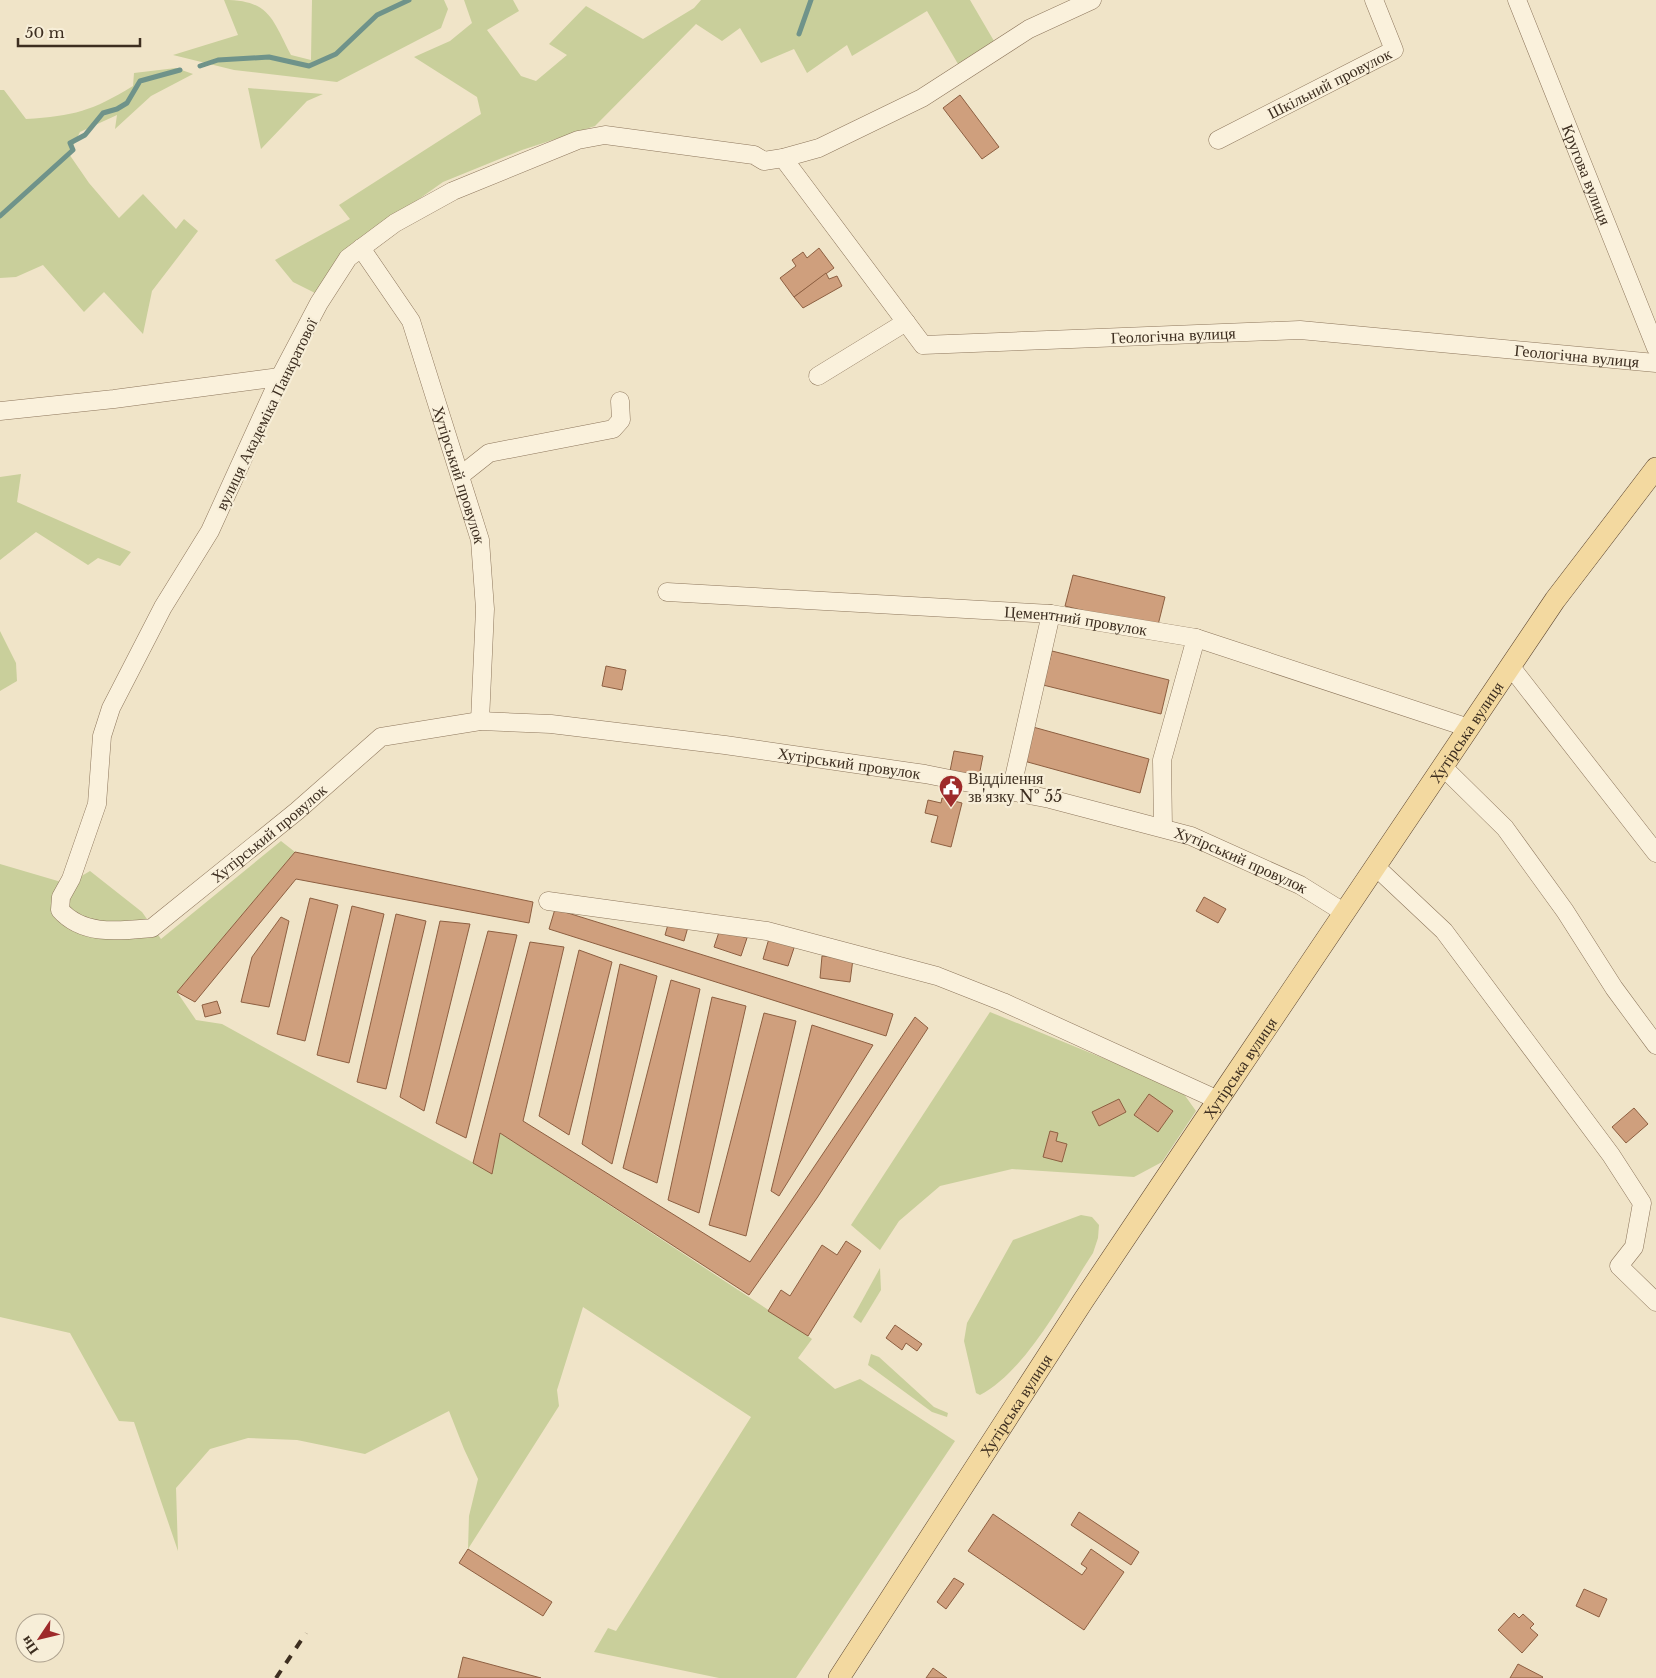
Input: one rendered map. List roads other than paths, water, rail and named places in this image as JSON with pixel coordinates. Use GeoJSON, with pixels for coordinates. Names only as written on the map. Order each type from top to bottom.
{"type":"FeatureCollection","features":[{"type":"Feature","properties":{"kind":"main road","name":"Хутірська вулиця"},"geometry":{"type":"LineString","coordinates":[[839,1678],[1083,1302],[1555,600],[1656,468]]}},
{"type":"Feature","properties":{"kind":"street","name":"вулиця Академіка Панкратової"},"geometry":{"type":"LineString","coordinates":[[60,910],[61,897],[71,879],[97,804],[102,736],[111,708],[164,607],[210,531],[280,376],[320,303],[348,258],[395,223],[453,190],[578,140],[605,135],[754,155],[764,161],[819,148],[922,98],[1029,29],[1092,0]]}},
{"type":"Feature","properties":{"kind":"street","name":"Шкільний провулок"},"geometry":{"type":"LineString","coordinates":[[1218,140],[1394,50],[1374,0]]}},
{"type":"Feature","properties":{"kind":"street","name":"Кругова вулиця"},"geometry":{"type":"LineString","coordinates":[[1517,0],[1656,348]]}},
{"type":"Feature","properties":{"kind":"street","name":"Геологічна вулиця"},"geometry":{"type":"LineString","coordinates":[[783,158],[923,345],[1300,330],[1656,362]]}},
{"type":"Feature","properties":{"kind":"street","name":"Хутірський провулок"},"geometry":{"type":"LineString","coordinates":[[361,248],[410,321],[480,540],[485,609],[480,721]]}},
{"type":"Feature","properties":{"kind":"street"},"geometry":{"type":"LineString","coordinates":[[818,376],[906,322]]}},
{"type":"Feature","properties":{"kind":"street"},"geometry":{"type":"LineString","coordinates":[[0,411],[114,399],[280,376]]}},
{"type":"Feature","properties":{"kind":"street"},"geometry":{"type":"LineString","coordinates":[[460,476],[490,453],[613,428],[620,420],[620,401]]}},
{"type":"Feature","properties":{"kind":"street","name":"Цементний провулок"},"geometry":{"type":"LineString","coordinates":[[667,592],[1051,614],[1196,638],[1470,728]]}},
{"type":"Feature","properties":{"kind":"street"},"geometry":{"type":"LineString","coordinates":[[1011,791],[1051,614]]}},
{"type":"Feature","properties":{"kind":"street"},"geometry":{"type":"LineString","coordinates":[[1162,828],[1162,760],[1196,638]]}},
{"type":"Feature","properties":{"kind":"street"},"geometry":{"type":"LineString","coordinates":[[1511,666],[1656,853]]}},
{"type":"Feature","properties":{"kind":"street","name":"Хутірський провулок"},"geometry":{"type":"LineString","coordinates":[[60,910],[69,920],[80,926],[128,930],[152,928],[297,812],[381,737],[480,721],[552,724],[726,745],[925,774],[1050,798],[1191,836],[1300,885],[1345,912]]}},
{"type":"Feature","properties":{"kind":"street"},"geometry":{"type":"LineString","coordinates":[[1443,767],[1505,828],[1565,911],[1614,988],[1656,1045]]}},
{"type":"Feature","properties":{"kind":"street"},"geometry":{"type":"LineString","coordinates":[[1376,867],[1444,931],[1611,1155],[1642,1203],[1634,1247],[1618,1266],[1656,1302]]}},
{"type":"Feature","properties":{"kind":"street"},"geometry":{"type":"LineString","coordinates":[[548,901],[766,931],[937,976],[1004,1002],[1218,1100]]}},
{"type":"Feature","properties":{"kind":"waterway"},"geometry":{"type":"LineString","coordinates":[[200,66],[218,60],[269,57],[309,66],[336,54],[377,15],[409,0]]}},
{"type":"Feature","properties":{"kind":"waterway"},"geometry":{"type":"LineString","coordinates":[[799,34],[811,0]]}},
{"type":"Feature","properties":{"kind":"waterway"},"geometry":{"type":"LineString","coordinates":[[0,216],[73,150],[70,143],[85,135],[103,113],[117,109],[127,103],[140,81],[180,70]]}},
{"type":"Feature","properties":{"kind":"railway"},"geometry":{"type":"LineString","coordinates":[[276,1678],[306,1633]]}},
{"type":"Feature","properties":{"kind":"place","name":"Відділення зв'язку № 55"},"geometry":{"type":"Point","coordinates":[951,808]}}]}
